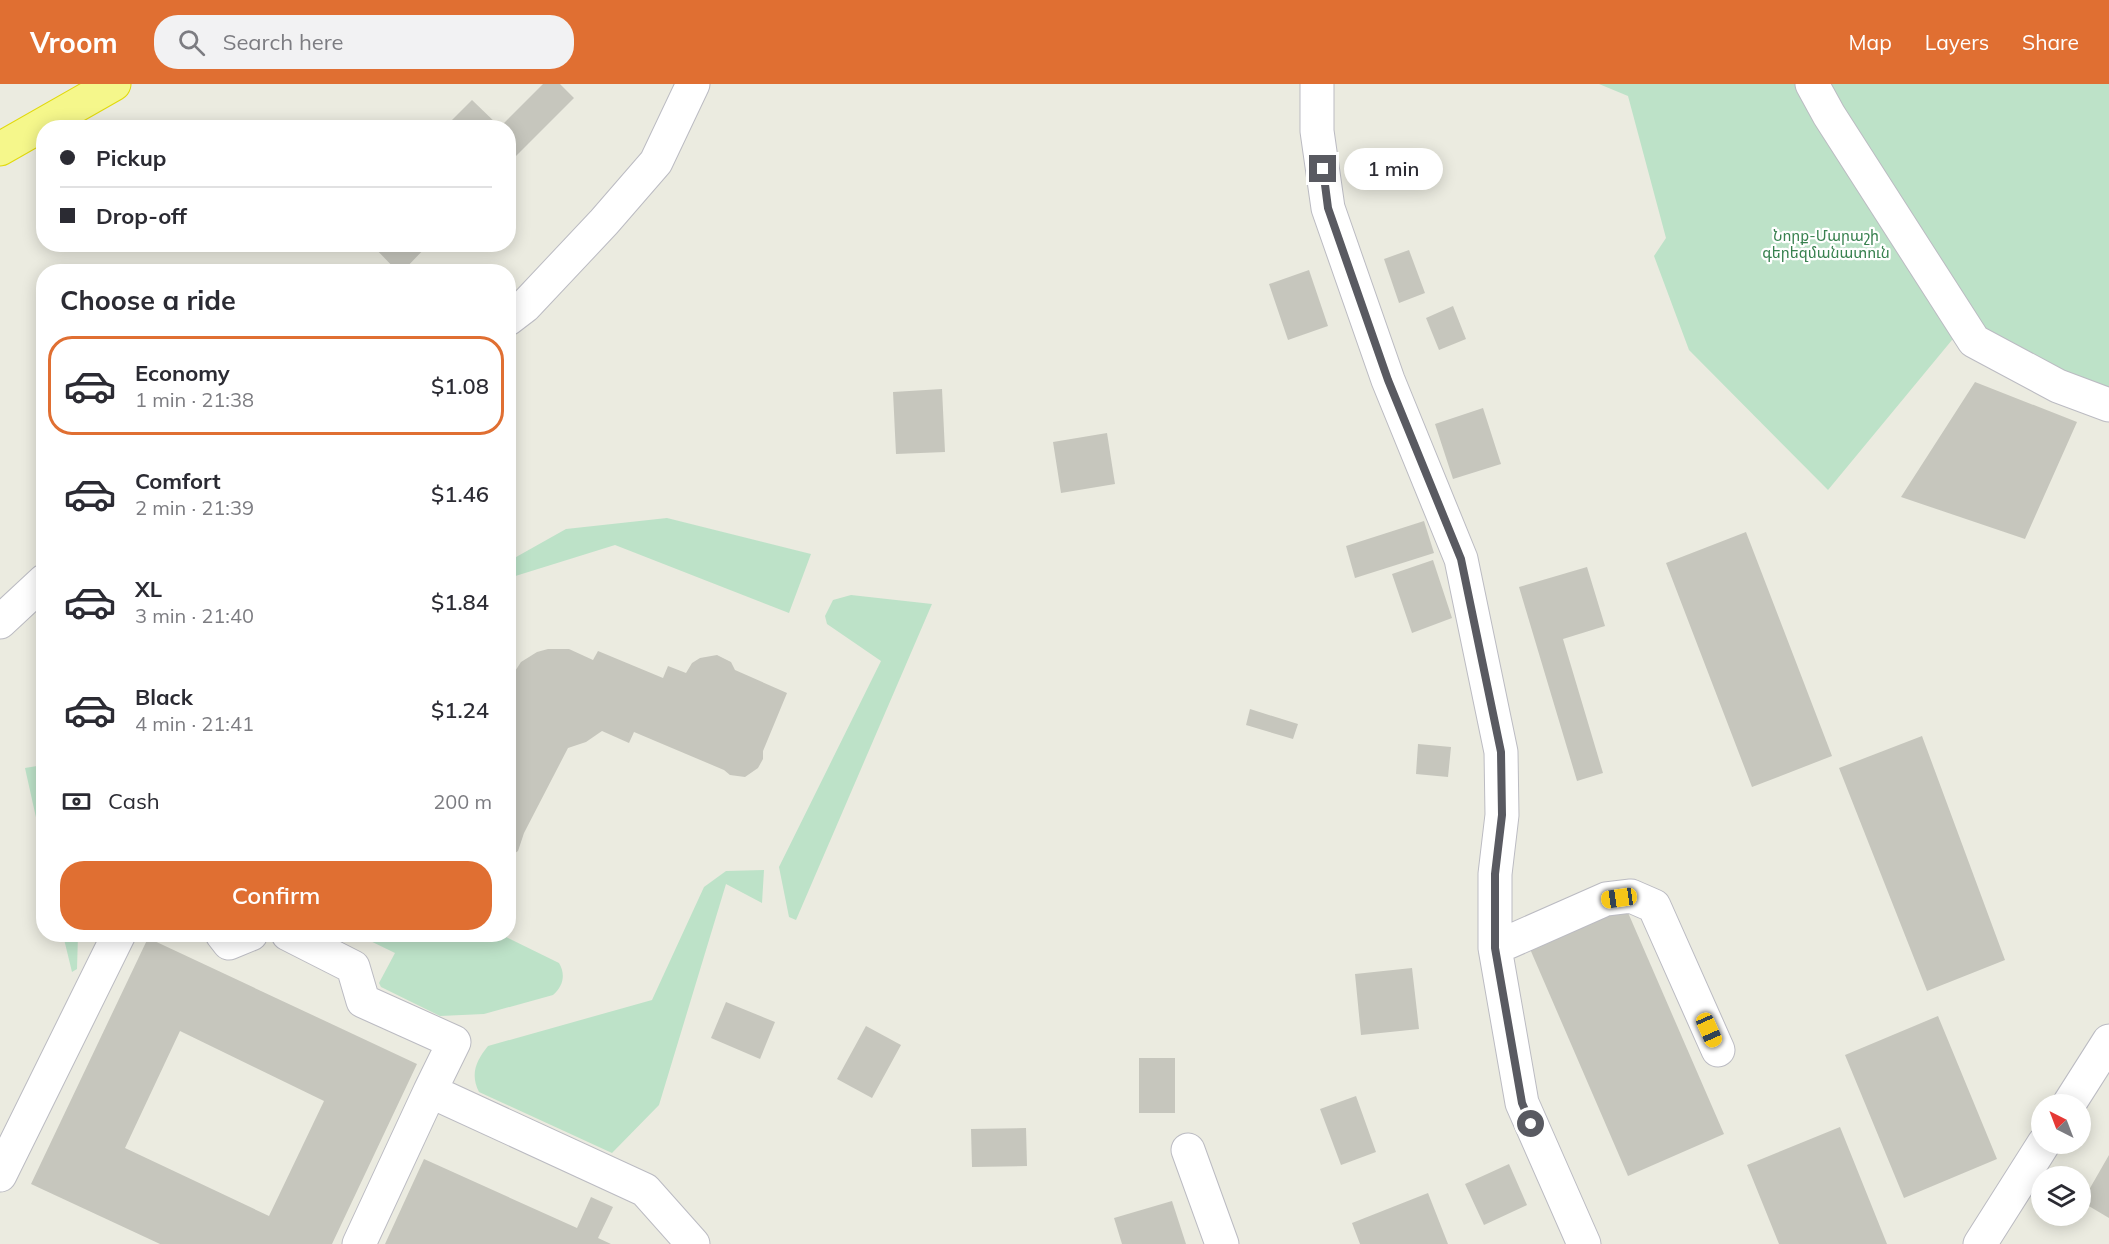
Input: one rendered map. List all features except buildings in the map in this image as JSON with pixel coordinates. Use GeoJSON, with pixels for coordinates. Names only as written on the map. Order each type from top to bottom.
{"type":"FeatureCollection","features":[{"type":"Feature","properties":{"kind":"highway"},"geometry":{"type":"LineString","coordinates":[[51,120],[114,84]]}},
{"type":"Feature","properties":{"kind":"highway"},"geometry":{"type":"LineString","coordinates":[[0,149],[36,128]]}},
{"type":"Feature","properties":{"kind":"street"},"geometry":{"type":"LineString","coordinates":[[516,313],[604,222],[656,162],[693,84]]}},
{"type":"Feature","properties":{"kind":"street"},"geometry":{"type":"LineString","coordinates":[[1317,84],[1317,131],[1328,208],[1388,380],[1461,559],[1501,752],[1502,815],[1495,874],[1495,948],[1522,1103],[1584,1244]]}},
{"type":"Feature","properties":{"kind":"street"},"geometry":{"type":"LineString","coordinates":[[1812,84],[1828,115],[1974,341],[2058,386],[2109,405]]}},
{"type":"Feature","properties":{"kind":"street"},"geometry":{"type":"LineString","coordinates":[[0,622],[36,588]]}},
{"type":"Feature","properties":{"kind":"street"},"geometry":{"type":"LineString","coordinates":[[1495,948],[1606,899],[1632,896],[1654,906],[1718,1050]]}},
{"type":"Feature","properties":{"kind":"street"},"geometry":{"type":"LineString","coordinates":[[0,1174],[115,942]]}},
{"type":"Feature","properties":{"kind":"street"},"geometry":{"type":"LineString","coordinates":[[304,942],[352,967],[363,1001],[454,1042],[359,1244]]}},
{"type":"Feature","properties":{"kind":"street"},"geometry":{"type":"LineString","coordinates":[[2075,1094],[2109,1041]]}},
{"type":"Feature","properties":{"kind":"street"},"geometry":{"type":"LineString","coordinates":[[430,1091],[645,1190],[693,1244]]}},
{"type":"Feature","properties":{"kind":"street"},"geometry":{"type":"LineString","coordinates":[[1188,1150],[1222,1244]]}},
{"type":"Feature","properties":{"kind":"street"},"geometry":{"type":"LineString","coordinates":[[1980,1244],[2037,1154]]}},
{"type":"Feature","properties":{"kind":"green space","name":"Նորք-Մարաշի գերեզմանատուն"},"geometry":{"type":"Polygon","coordinates":[[[1599,84],[2109,84],[2109,396],[1995,344],[1952,340],[1828,490],[1689,350],[1654,256],[1666,238],[1628,96],[1599,84]]]}},
{"type":"Feature","properties":{"kind":"green space"},"geometry":{"type":"Polygon","coordinates":[[[667,518],[811,554],[789,613],[615,545],[516,576],[516,557],[566,529],[667,518]]]}},
{"type":"Feature","properties":{"kind":"green space"},"geometry":{"type":"Polygon","coordinates":[[[851,595],[932,604],[796,920],[789,917],[779,867],[881,661],[827,624],[825,616],[833,600],[851,595]]]}},
{"type":"Feature","properties":{"kind":"green space"},"geometry":{"type":"Polygon","coordinates":[[[36,766],[36,818],[25,768],[36,766]]]}},
{"type":"Feature","properties":{"kind":"green space"},"geometry":{"type":"Polygon","coordinates":[[[764,870],[762,903],[726,884],[659,1105],[612,1153],[479,1092],[475,1073],[480,1057],[488,1046],[652,1000],[704,887],[726,871],[764,870]]]}},
{"type":"Feature","properties":{"kind":"green space"},"geometry":{"type":"Polygon","coordinates":[[[65,942],[78,942],[77,969],[72,972],[65,942]]]}},
{"type":"Feature","properties":{"kind":"green space"},"geometry":{"type":"Polygon","coordinates":[[[372,942],[516,942],[559,963],[562,980],[553,995],[484,1014],[440,1016],[381,987],[379,983],[395,953],[372,942]]]}},
{"type":"Feature","properties":{"kind":"route"},"geometry":{"type":"LineString","coordinates":[[1323,169],[1328,208],[1388,380],[1461,559],[1501,752],[1502,815],[1495,874],[1495,948],[1522,1103],[1531,1124]]}}]}
